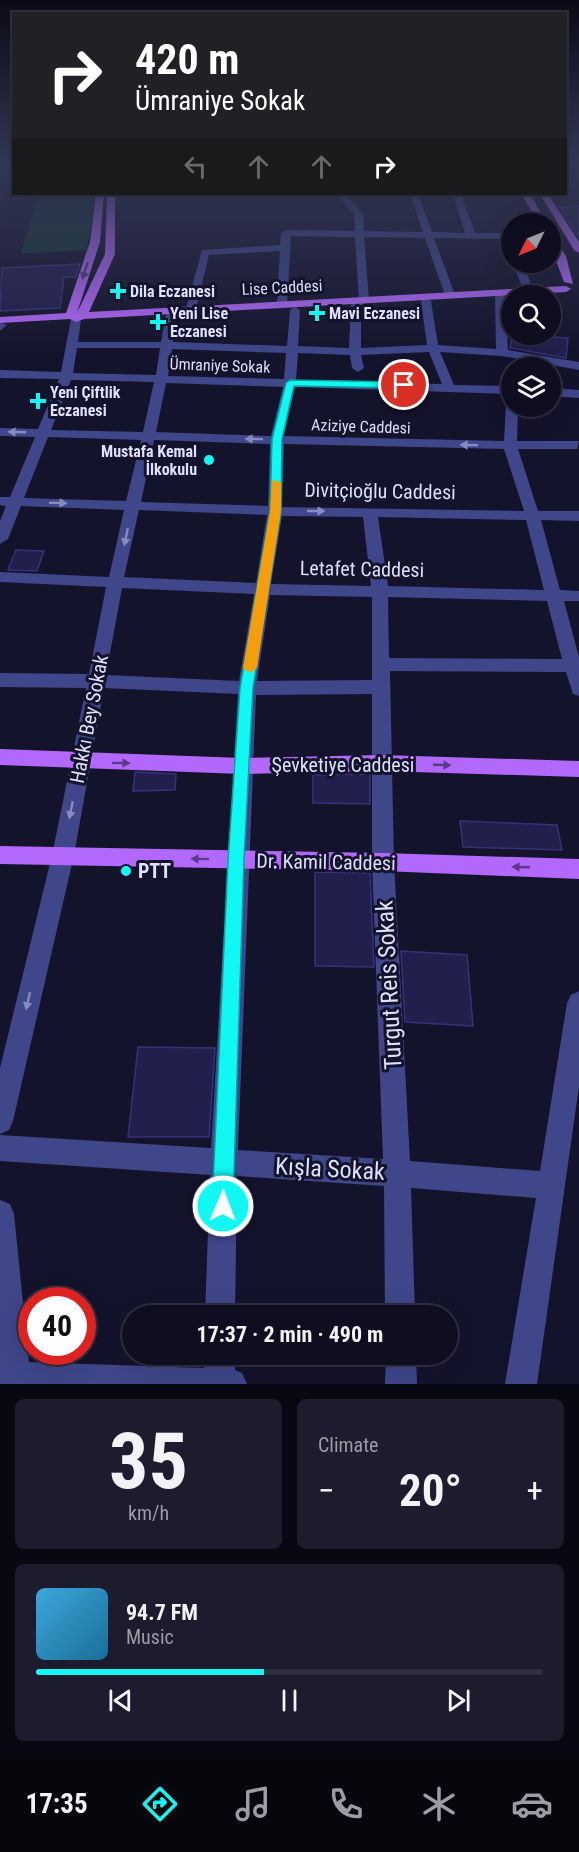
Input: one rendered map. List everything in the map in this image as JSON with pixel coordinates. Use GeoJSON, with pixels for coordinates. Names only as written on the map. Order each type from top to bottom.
{"type":"FeatureCollection","features":[{"type":"Feature","properties":{"kind":"main road"},"geometry":{"type":"LineString","coordinates":[[76,317],[95,242],[97,227]]}},
{"type":"Feature","properties":{"kind":"main road"},"geometry":{"type":"LineString","coordinates":[[76,317],[110,254],[110,227]]}},
{"type":"Feature","properties":{"kind":"main road"},"geometry":{"type":"LineString","coordinates":[[566,227],[577,244]]}},
{"type":"Feature","properties":{"kind":"main road"},"geometry":{"type":"LineString","coordinates":[[561,256],[572,287]]}},
{"type":"Feature","properties":{"kind":"main road","name":"Lise Caddesi"},"geometry":{"type":"LineString","coordinates":[[0,320],[171,315],[501,292]]}},
{"type":"Feature","properties":{"kind":"main road","name":"Lise Caddesi"},"geometry":{"type":"LineString","coordinates":[[360,302],[501,296]]}},
{"type":"Feature","properties":{"kind":"main road","name":"Lise Caddesi"},"geometry":{"type":"LineString","coordinates":[[0,326],[76,317],[191,309],[288,307]]}},
{"type":"Feature","properties":{"kind":"main road","name":"Şevketiye Caddesi"},"geometry":{"type":"LineString","coordinates":[[0,757],[81,762],[242,766],[382,764],[579,769]]}},
{"type":"Feature","properties":{"kind":"main road","name":"Dr. Kamil Caddesi"},"geometry":{"type":"LineString","coordinates":[[0,855],[383,862],[579,869]]}},
{"type":"Feature","properties":{"kind":"street"},"geometry":{"type":"LineString","coordinates":[[357,368],[355,352],[360,302],[359,227]]}},
{"type":"Feature","properties":{"kind":"street"},"geometry":{"type":"LineString","coordinates":[[427,227],[450,295]]}},
{"type":"Feature","properties":{"kind":"street"},"geometry":{"type":"LineString","coordinates":[[468,227],[471,235]]}},
{"type":"Feature","properties":{"kind":"street"},"geometry":{"type":"LineString","coordinates":[[220,1305],[236,860],[247,688],[275,511],[277,439],[290,383],[292,349],[288,307],[286,233],[501,236]]}},
{"type":"Feature","properties":{"kind":"street"},"geometry":{"type":"LineString","coordinates":[[191,309],[205,252],[286,248]]}},
{"type":"Feature","properties":{"kind":"street"},"geometry":{"type":"LineString","coordinates":[[426,301],[433,348],[449,386]]}},
{"type":"Feature","properties":{"kind":"street","name":"Hakkı Bey Sokak"},"geometry":{"type":"LineString","coordinates":[[0,1121],[63,855],[96,681],[161,379],[171,315]]}},
{"type":"Feature","properties":{"kind":"street"},"geometry":{"type":"LineString","coordinates":[[0,539],[8,501],[66,377],[76,317]]}},
{"type":"Feature","properties":{"kind":"street"},"geometry":{"type":"LineString","coordinates":[[72,345],[167,345],[355,352],[433,348],[502,353],[579,366]]}},
{"type":"Feature","properties":{"kind":"street"},"geometry":{"type":"LineString","coordinates":[[502,353],[503,345]]}},
{"type":"Feature","properties":{"kind":"street","name":"Ümraniye Sokak"},"geometry":{"type":"LineString","coordinates":[[0,374],[501,389]]}},
{"type":"Feature","properties":{"kind":"street"},"geometry":{"type":"LineString","coordinates":[[561,393],[579,394]]}},
{"type":"Feature","properties":{"kind":"street"},"geometry":{"type":"LineString","coordinates":[[511,417],[510,446],[532,514],[575,666],[579,689]]}},
{"type":"Feature","properties":{"kind":"street","name":"Aziziye Caddesi"},"geometry":{"type":"LineString","coordinates":[[0,432],[510,446],[577,445]]}},
{"type":"Feature","properties":{"kind":"street","name":"Divitçioğlu Caddesi"},"geometry":{"type":"LineString","coordinates":[[8,501],[275,511],[579,516]]}},
{"type":"Feature","properties":{"kind":"street","name":"Turgut Reis Sokak"},"geometry":{"type":"LineString","coordinates":[[370,511],[380,590],[383,862],[397,1173],[400,1305]]}},
{"type":"Feature","properties":{"kind":"street","name":"Letafet Caddesi"},"geometry":{"type":"LineString","coordinates":[[0,577],[263,589],[579,596]]}},
{"type":"Feature","properties":{"kind":"street"},"geometry":{"type":"LineString","coordinates":[[380,664],[575,666]]}},
{"type":"Feature","properties":{"kind":"street"},"geometry":{"type":"LineString","coordinates":[[0,680],[96,681],[247,688],[380,687]]}},
{"type":"Feature","properties":{"kind":"street"},"geometry":{"type":"LineString","coordinates":[[521,1384],[579,1003]]}},
{"type":"Feature","properties":{"kind":"street","name":"Kışla Sokak"},"geometry":{"type":"LineString","coordinates":[[0,1148],[397,1173],[552,1186]]}},
{"type":"Feature","properties":{"kind":"street"},"geometry":{"type":"LineString","coordinates":[[0,1214],[11,1379],[222,1376]]}},
{"type":"Feature","properties":{"kind":"street"},"geometry":{"type":"LineString","coordinates":[[401,1365],[401,1384]]}},
{"type":"Feature","properties":{"kind":"green space"},"geometry":{"type":"Polygon","coordinates":[[[29,227],[90,227],[87,250],[21,254],[29,227]]]}},
{"type":"Feature","properties":{"kind":"building"},"geometry":{"type":"Polygon","coordinates":[[[572,227],[579,227],[579,238],[572,227]]]}},
{"type":"Feature","properties":{"kind":"building"},"geometry":{"type":"Polygon","coordinates":[[[80,264],[76,277],[64,277],[60,308],[0,311],[2,268],[80,264]]]}},
{"type":"Feature","properties":{"kind":"building"},"geometry":{"type":"Polygon","coordinates":[[[561,338],[568,338],[566,358],[510,348],[510,345],[561,345],[561,338]]]}},
{"type":"Feature","properties":{"kind":"building"},"geometry":{"type":"Polygon","coordinates":[[[16,550],[44,551],[37,571],[8,570],[16,550]]]}},
{"type":"Feature","properties":{"kind":"building"},"geometry":{"type":"Polygon","coordinates":[[[135,772],[176,774],[175,790],[133,791],[135,772]]]}},
{"type":"Feature","properties":{"kind":"building"},"geometry":{"type":"Polygon","coordinates":[[[370,774],[370,804],[313,803],[313,775],[370,774]]]}},
{"type":"Feature","properties":{"kind":"building"},"geometry":{"type":"Polygon","coordinates":[[[460,821],[557,825],[562,850],[463,847],[460,821]]]}},
{"type":"Feature","properties":{"kind":"building"},"geometry":{"type":"Polygon","coordinates":[[[315,872],[370,873],[374,967],[315,966],[315,872]]]}},
{"type":"Feature","properties":{"kind":"building"},"geometry":{"type":"Polygon","coordinates":[[[401,951],[467,955],[473,1026],[405,1022],[401,951]]]}},
{"type":"Feature","properties":{"kind":"building"},"geometry":{"type":"Polygon","coordinates":[[[138,1047],[215,1048],[209,1137],[128,1137],[138,1047]]]}},
{"type":"Feature","properties":{"kind":"slow traffic"},"geometry":{"type":"LineString","coordinates":[[250,668],[275,511],[276,482]]}},
{"type":"Feature","properties":{"kind":"place","name":"Dila Eczanesi"},"geometry":{"type":"Point","coordinates":[118,291]}},
{"type":"Feature","properties":{"kind":"place","name":"Mavi Eczanesi"},"geometry":{"type":"Point","coordinates":[317,313]}},
{"type":"Feature","properties":{"kind":"place","name":"Yeni Lise Eczanesi"},"geometry":{"type":"Point","coordinates":[158,322]}},
{"type":"Feature","properties":{"kind":"place","name":"Yeni Çiftlik Eczanesi"},"geometry":{"type":"Point","coordinates":[38,401]}},
{"type":"Feature","properties":{"kind":"place","name":"Mustafa Kemal İlkokulu"},"geometry":{"type":"Point","coordinates":[209,460]}},
{"type":"Feature","properties":{"kind":"place","name":"PTT"},"geometry":{"type":"Point","coordinates":[126,871]}},
{"type":"Feature","properties":{"kind":"route"},"geometry":{"type":"LineString","coordinates":[[223,1206],[236,860],[247,688],[275,511],[277,439],[290,383],[404,385]]}}]}
